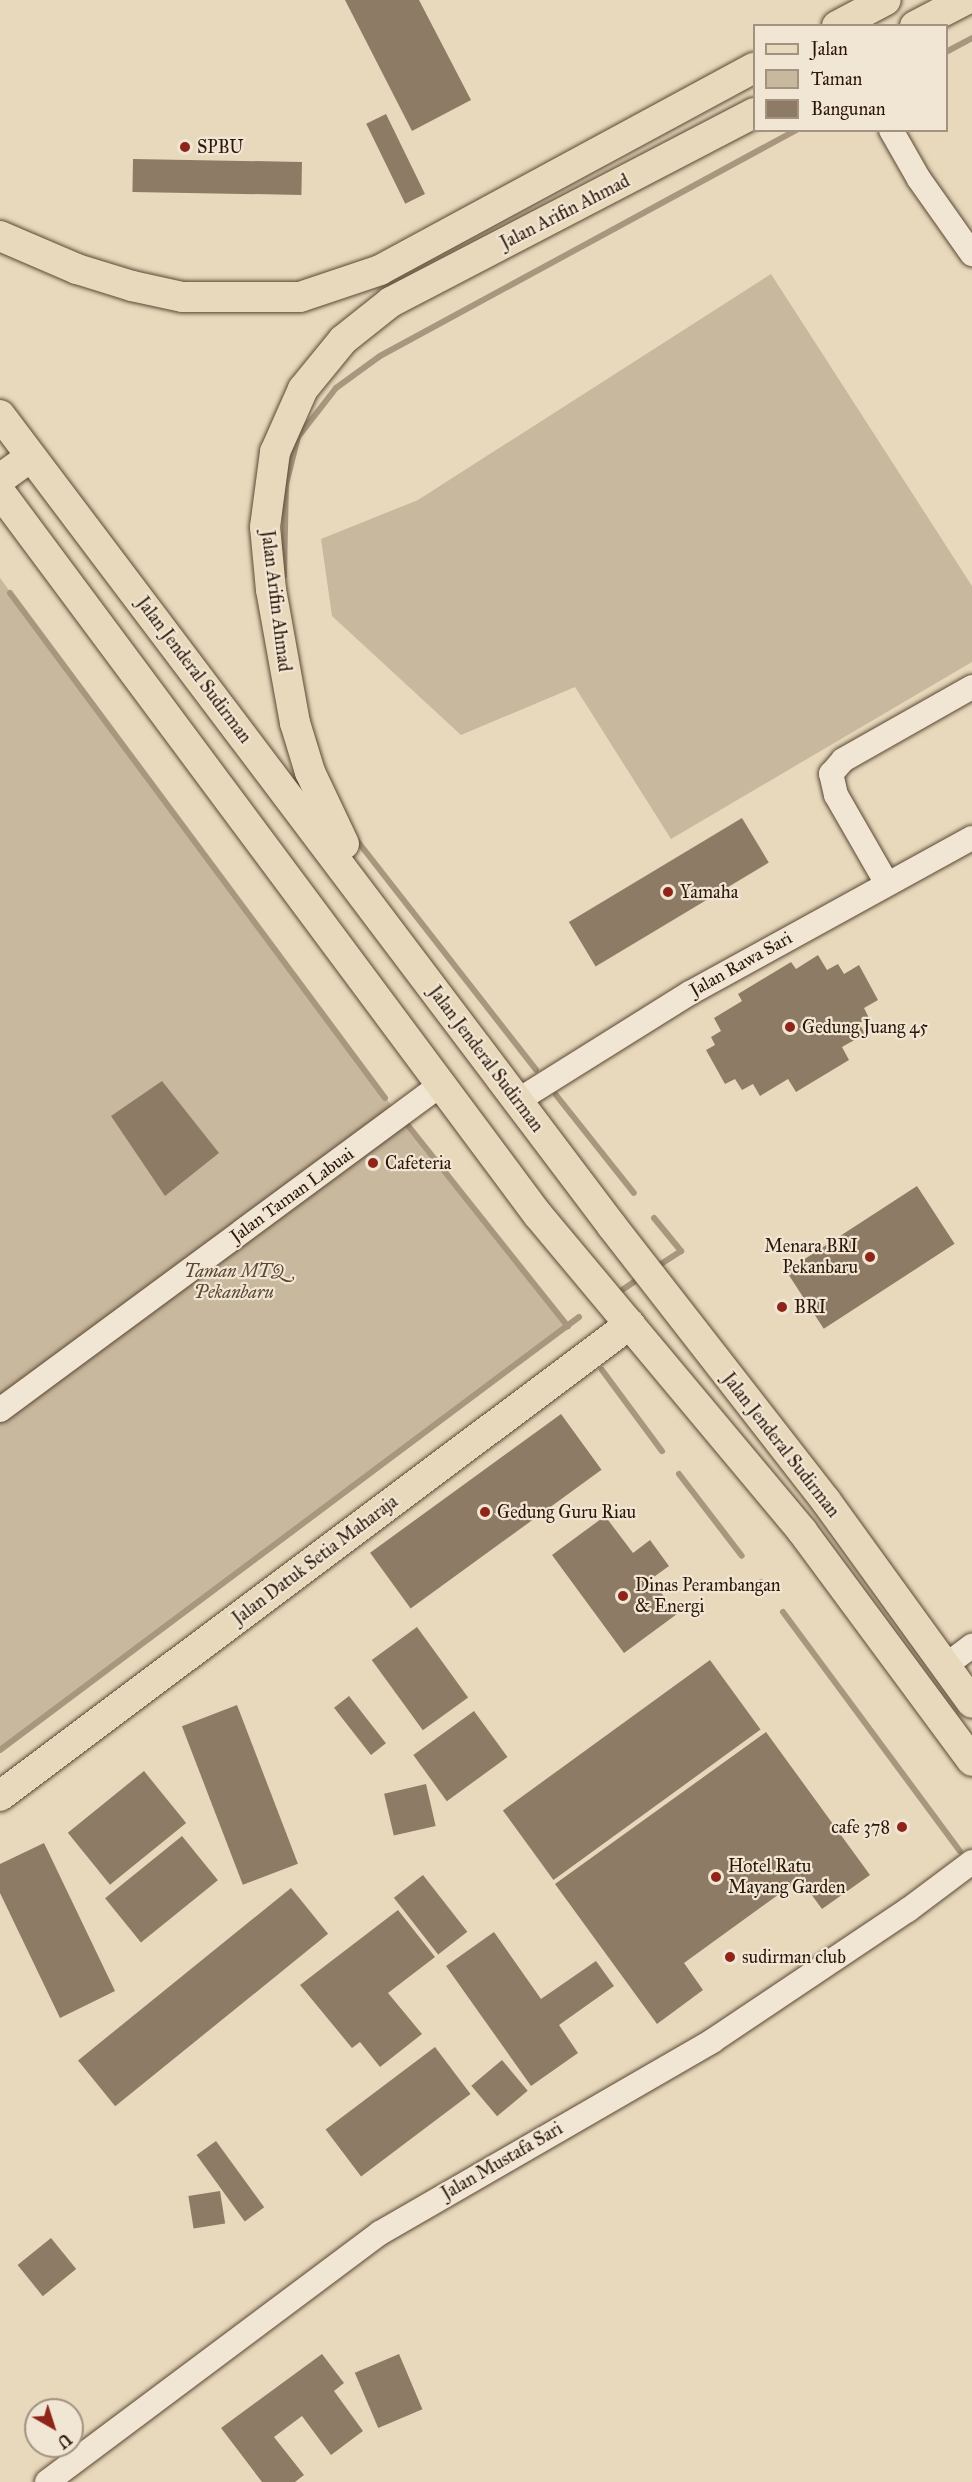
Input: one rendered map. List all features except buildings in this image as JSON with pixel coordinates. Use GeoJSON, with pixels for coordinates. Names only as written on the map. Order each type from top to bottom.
{"type":"FeatureCollection","features":[{"type":"Feature","properties":{"kind":"main road"},"geometry":{"type":"LineString","coordinates":[[841,24],[886,0]]}},
{"type":"Feature","properties":{"kind":"main road"},"geometry":{"type":"LineString","coordinates":[[919,24],[965,0]]}},
{"type":"Feature","properties":{"kind":"main road","name":"Jalan Arifin Ahmad"},"geometry":{"type":"LineString","coordinates":[[0,236],[77,270],[142,288],[202,298],[300,297],[380,270],[753,69]]}},
{"type":"Feature","properties":{"kind":"main road","name":"Jalan Arifin Ahmad"},"geometry":{"type":"LineString","coordinates":[[392,936],[326,812],[310,772],[295,723],[279,642],[266,527],[275,452],[294,403],[343,340],[391,302],[753,114]]}},
{"type":"Feature","properties":{"kind":"main road","name":"Jalan Jenderal Sudirman"},"geometry":{"type":"LineString","coordinates":[[0,415],[517,1101],[826,1501],[972,1703]]}},
{"type":"Feature","properties":{"kind":"main road"},"geometry":{"type":"LineString","coordinates":[[0,479],[30,457]]}},
{"type":"Feature","properties":{"kind":"main road","name":"Jalan Jenderal Sudirman"},"geometry":{"type":"LineString","coordinates":[[0,492],[439,1086],[538,1215],[802,1532],[972,1761]]}},
{"type":"Feature","properties":{"kind":"main road"},"geometry":{"type":"LineString","coordinates":[[34,537],[71,510]]}},
{"type":"Feature","properties":{"kind":"main road","name":"Jalan Datuk Setia Maharaja"},"geometry":{"type":"LineString","coordinates":[[0,1796],[630,1324]]}},
{"type":"Feature","properties":{"kind":"street"},"geometry":{"type":"LineString","coordinates":[[892,132],[919,179],[972,254]]}},
{"type":"Feature","properties":{"kind":"street"},"geometry":{"type":"LineString","coordinates":[[886,882],[836,795],[831,774],[843,760],[972,687]]}},
{"type":"Feature","properties":{"kind":"street","name":"Jalan Rawa Sari"},"geometry":{"type":"LineString","coordinates":[[517,1101],[690,993],[886,882],[972,838]]}},
{"type":"Feature","properties":{"kind":"street","name":"Jalan Taman Labuai"},"geometry":{"type":"LineString","coordinates":[[0,1410],[439,1086]]}},
{"type":"Feature","properties":{"kind":"street"},"geometry":{"type":"LineString","coordinates":[[945,1666],[972,1646]]}},
{"type":"Feature","properties":{"kind":"street","name":"Jalan Mustafa Sari"},"geometry":{"type":"LineString","coordinates":[[47,2482],[380,2233],[711,2041],[889,1922],[972,1862]]}},
{"type":"Feature","properties":{"kind":"green space"},"geometry":{"type":"Polygon","coordinates":[[[771,274],[972,586],[972,662],[671,839],[575,687],[461,735],[332,616],[321,539],[418,500],[771,274]]]}},
{"type":"Feature","properties":{"kind":"green space","name":"Taman MTQ Pekanbaru"},"geometry":{"type":"Polygon","coordinates":[[[0,578],[381,1092],[568,1327],[0,1750],[0,578]]]}},
{"type":"Feature","properties":{"kind":"waterway"},"geometry":{"type":"LineString","coordinates":[[948,51],[972,38]]}},
{"type":"Feature","properties":{"kind":"waterway"},"geometry":{"type":"LineString","coordinates":[[284,576],[286,484],[298,437],[336,388],[380,356],[793,132]]}},
{"type":"Feature","properties":{"kind":"waterway"},"geometry":{"type":"LineString","coordinates":[[10,593],[385,1098]]}},
{"type":"Feature","properties":{"kind":"waterway"},"geometry":{"type":"LineString","coordinates":[[355,838],[536,1070]]}},
{"type":"Feature","properties":{"kind":"waterway"},"geometry":{"type":"LineString","coordinates":[[556,1095],[634,1193]]}},
{"type":"Feature","properties":{"kind":"waterway"},"geometry":{"type":"LineString","coordinates":[[406,1123],[568,1327]]}},
{"type":"Feature","properties":{"kind":"waterway"},"geometry":{"type":"LineString","coordinates":[[654,1218],[681,1251],[658,1266]]}},
{"type":"Feature","properties":{"kind":"waterway"},"geometry":{"type":"LineString","coordinates":[[616,1294],[638,1279]]}},
{"type":"Feature","properties":{"kind":"waterway"},"geometry":{"type":"LineString","coordinates":[[0,1750],[579,1317]]}},
{"type":"Feature","properties":{"kind":"waterway"},"geometry":{"type":"LineString","coordinates":[[602,1370],[662,1451]]}},
{"type":"Feature","properties":{"kind":"waterway"},"geometry":{"type":"LineString","coordinates":[[679,1474],[742,1556]]}},
{"type":"Feature","properties":{"kind":"waterway"},"geometry":{"type":"LineString","coordinates":[[761,1582],[764,1586]]}},
{"type":"Feature","properties":{"kind":"waterway"},"geometry":{"type":"LineString","coordinates":[[783,1612],[960,1851]]}},
{"type":"Feature","properties":{"kind":"place","name":"SPBU"},"geometry":{"type":"Point","coordinates":[185,147]}},
{"type":"Feature","properties":{"kind":"place","name":"Yamaha"},"geometry":{"type":"Point","coordinates":[668,892]}},
{"type":"Feature","properties":{"kind":"place","name":"Gedung Juang 45"},"geometry":{"type":"Point","coordinates":[790,1027]}},
{"type":"Feature","properties":{"kind":"place","name":"Cafeteria"},"geometry":{"type":"Point","coordinates":[373,1163]}},
{"type":"Feature","properties":{"kind":"place","name":"Menara BRI Pekanbaru"},"geometry":{"type":"Point","coordinates":[870,1257]}},
{"type":"Feature","properties":{"kind":"place","name":"BRI"},"geometry":{"type":"Point","coordinates":[782,1307]}},
{"type":"Feature","properties":{"kind":"place","name":"Gedung Guru Riau"},"geometry":{"type":"Point","coordinates":[485,1512]}},
{"type":"Feature","properties":{"kind":"place","name":"Dinas Perambangan & Energi"},"geometry":{"type":"Point","coordinates":[623,1596]}},
{"type":"Feature","properties":{"kind":"place","name":"cafe 378"},"geometry":{"type":"Point","coordinates":[902,1827]}},
{"type":"Feature","properties":{"kind":"place","name":"Hotel Ratu Mayang Garden"},"geometry":{"type":"Point","coordinates":[716,1877]}},
{"type":"Feature","properties":{"kind":"place","name":"sudirman club"},"geometry":{"type":"Point","coordinates":[730,1957]}}]}
